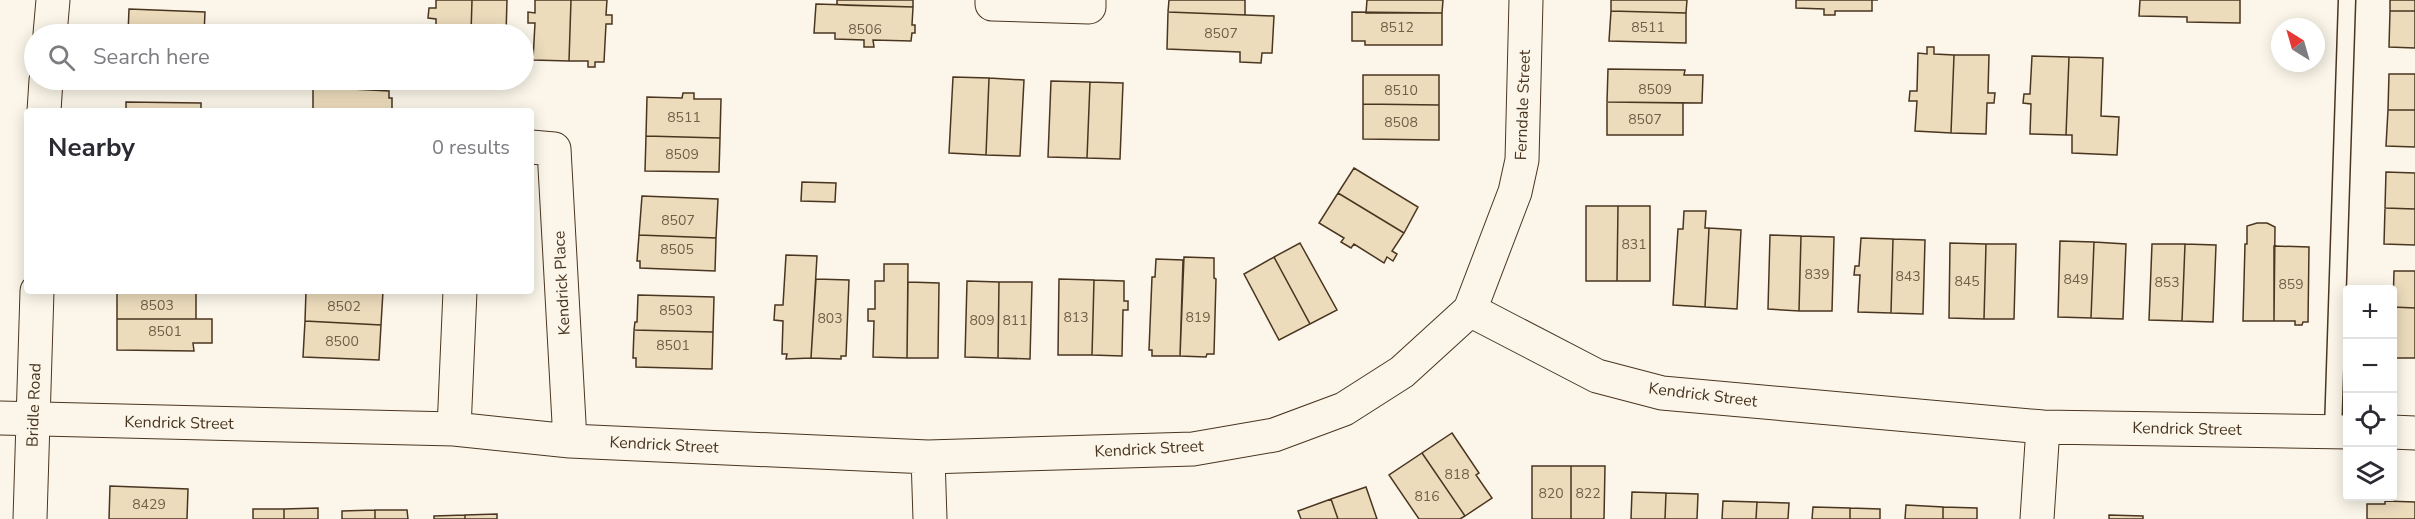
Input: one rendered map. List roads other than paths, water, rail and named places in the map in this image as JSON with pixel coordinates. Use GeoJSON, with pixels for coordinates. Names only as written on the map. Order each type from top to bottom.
{"type":"FeatureCollection","features":[{"type":"Feature","properties":{"kind":"street"},"geometry":{"type":"LineString","coordinates":[[51,24],[53,0]]}},
{"type":"Feature","properties":{"kind":"street"},"geometry":{"type":"LineString","coordinates":[[992,0],[992,4],[1089,7],[1089,0]]}},
{"type":"Feature","properties":{"kind":"street","name":"Ferndale Street"},"geometry":{"type":"LineString","coordinates":[[1470,310],[1515,192],[1522,160],[1526,0]]}},
{"type":"Feature","properties":{"kind":"street"},"geometry":{"type":"LineString","coordinates":[[44,108],[45,90]]}},
{"type":"Feature","properties":{"kind":"street","name":"Kendrick Place"},"geometry":{"type":"LineString","coordinates":[[534,147],[554,149],[570,441]]}},
{"type":"Feature","properties":{"kind":"street","name":"Bridle Road"},"geometry":{"type":"LineString","coordinates":[[30,519],[37,294]]}},
{"type":"Feature","properties":{"kind":"street"},"geometry":{"type":"LineString","coordinates":[[454,429],[460,294]]}},
{"type":"Feature","properties":{"kind":"street","name":"Kendrick Street"},"geometry":{"type":"LineString","coordinates":[[0,418],[454,429],[570,441],[928,457],[1194,449],[1274,435],[1344,409],[1402,372],[1470,310],[1597,376],[1662,393],[2043,427],[2340,432]]}},
{"type":"Feature","properties":{"kind":"street"},"geometry":{"type":"LineString","coordinates":[[2037,519],[2043,427]]}},
{"type":"Feature","properties":{"kind":"street"},"geometry":{"type":"LineString","coordinates":[[2397,432],[2415,433]]}},
{"type":"Feature","properties":{"kind":"street"},"geometry":{"type":"LineString","coordinates":[[928,457],[930,519]]}},
{"type":"Feature","properties":{"kind":"lane"},"geometry":{"type":"LineString","coordinates":[[2340,432],[2347,0]]}}]}
